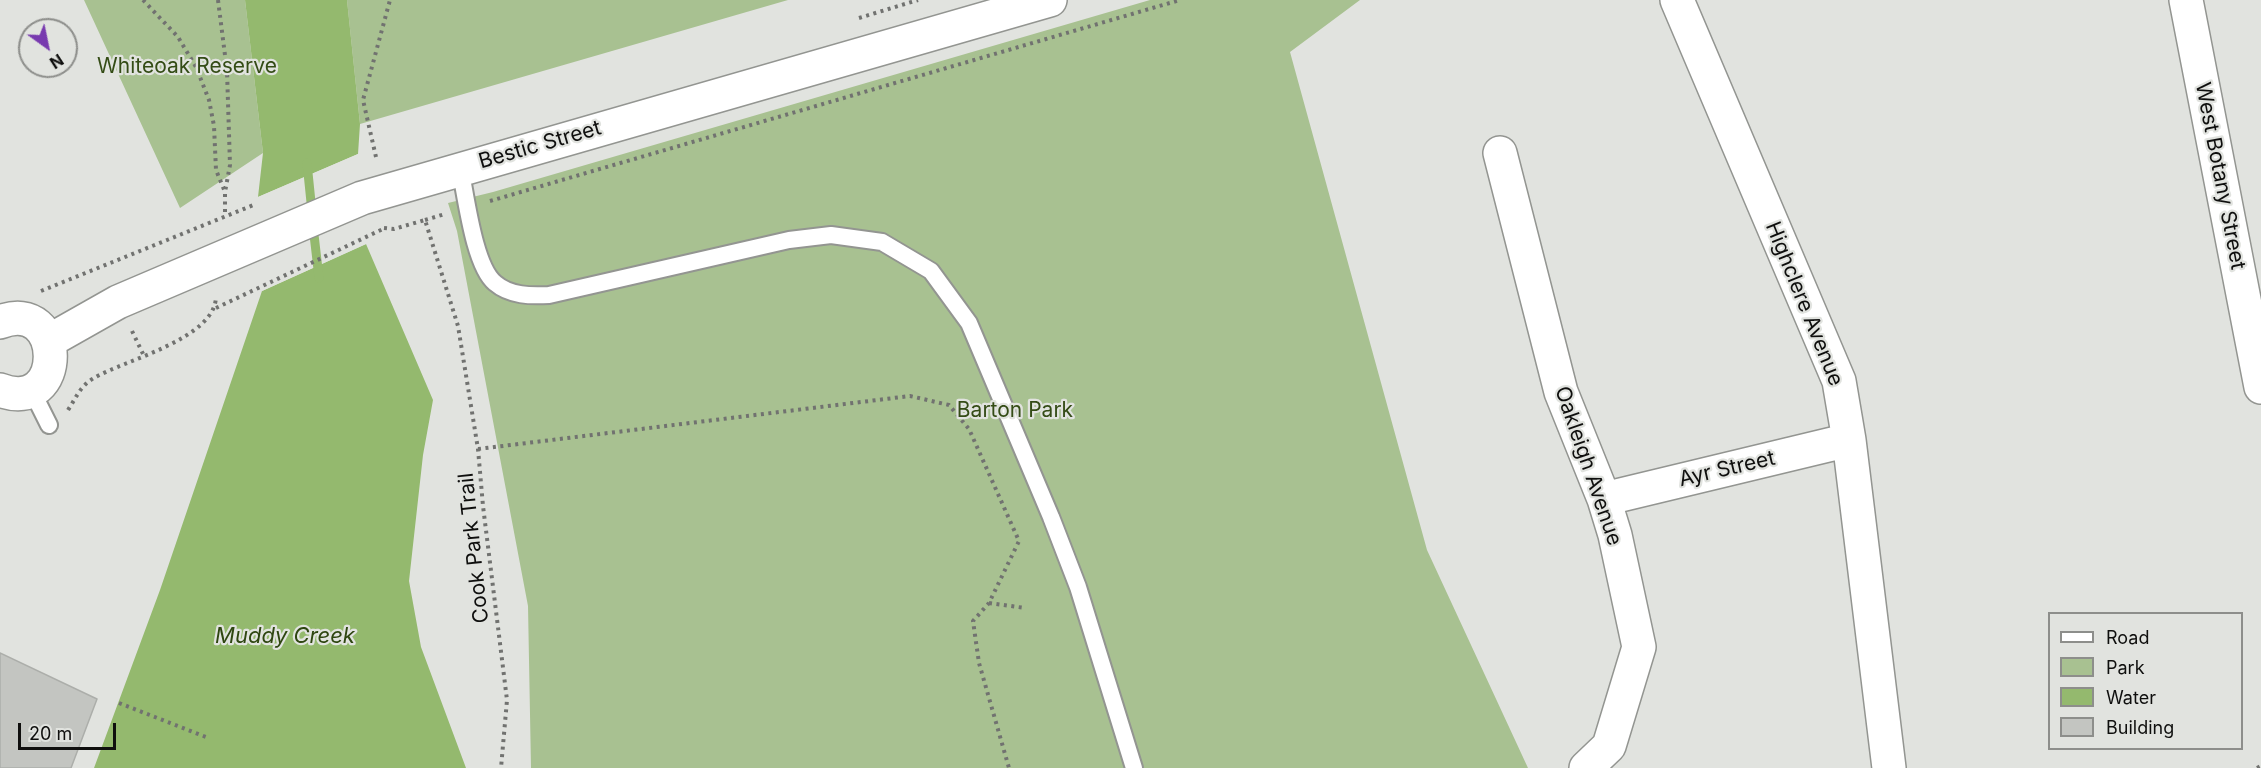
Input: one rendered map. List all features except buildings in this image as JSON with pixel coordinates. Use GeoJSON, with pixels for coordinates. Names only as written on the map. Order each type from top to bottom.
{"type":"FeatureCollection","features":[{"type":"Feature","properties":{"kind":"street","name":"Bestic Street"},"geometry":{"type":"LineString","coordinates":[[49,341],[118,302],[362,198],[1050,0]]}},
{"type":"Feature","properties":{"kind":"street","name":"Highclere Avenue"},"geometry":{"type":"LineString","coordinates":[[1677,0],[1839,381],[1849,440],[1888,768]]}},
{"type":"Feature","properties":{"kind":"street","name":"West Botany Street"},"geometry":{"type":"LineString","coordinates":[[2186,0],[2261,387]]}},
{"type":"Feature","properties":{"kind":"street","name":"Oakleigh Avenue"},"geometry":{"type":"LineString","coordinates":[[1500,153],[1560,392],[1604,499],[1640,647],[1609,746],[1586,768]]}},
{"type":"Feature","properties":{"kind":"street"},"geometry":{"type":"LineString","coordinates":[[4,319],[34,324],[49,341],[52,360],[50,369],[39,384],[16,390]]}},
{"type":"Feature","properties":{"kind":"street","name":"Ayr Street"},"geometry":{"type":"LineString","coordinates":[[1604,499],[1849,440]]}},
{"type":"Feature","properties":{"kind":"lane"},"geometry":{"type":"LineString","coordinates":[[460,168],[480,263],[495,284],[522,296],[549,295],[789,240],[831,235],[882,242],[931,271],[969,323],[1051,517],[1078,587],[1134,768]]}},
{"type":"Feature","properties":{"kind":"lane"},"geometry":{"type":"LineString","coordinates":[[16,390],[50,425]]}},
{"type":"Feature","properties":{"kind":"path"},"geometry":{"type":"LineString","coordinates":[[143,0],[178,38],[196,67],[209,100],[214,126],[216,170],[225,192]]}},
{"type":"Feature","properties":{"kind":"path"},"geometry":{"type":"LineString","coordinates":[[218,0],[227,71],[230,165],[225,192],[225,216]]}},
{"type":"Feature","properties":{"kind":"path"},"geometry":{"type":"LineString","coordinates":[[376,157],[363,100],[390,0]]}},
{"type":"Feature","properties":{"kind":"path"},"geometry":{"type":"LineString","coordinates":[[50,425],[70,409],[77,392],[92,378],[180,339],[215,309],[261,285],[386,228],[394,229],[469,208],[1180,0]]}},
{"type":"Feature","properties":{"kind":"path"},"geometry":{"type":"LineString","coordinates":[[4,319],[21,300],[258,204]]}},
{"type":"Feature","properties":{"kind":"path","name":"Cook Park Trail"},"geometry":{"type":"LineString","coordinates":[[425,220],[458,326],[478,449],[507,700],[501,768]]}},
{"type":"Feature","properties":{"kind":"path"},"geometry":{"type":"LineString","coordinates":[[131,329],[144,356]]}},
{"type":"Feature","properties":{"kind":"path"},"geometry":{"type":"LineString","coordinates":[[478,449],[910,396],[949,405],[969,429],[1019,541],[989,603],[974,621],[979,663],[1009,768]]}},
{"type":"Feature","properties":{"kind":"path"},"geometry":{"type":"LineString","coordinates":[[989,603],[1025,608]]}},
{"type":"Feature","properties":{"kind":"path"},"geometry":{"type":"LineString","coordinates":[[119,703],[206,737]]}},
{"type":"Feature","properties":{"kind":"green space","name":"Whiteoak Reserve"},"geometry":{"type":"Polygon","coordinates":[[[84,0],[245,0],[263,153],[180,208],[84,0]]]}},
{"type":"Feature","properties":{"kind":"green space"},"geometry":{"type":"Polygon","coordinates":[[[347,0],[788,0],[360,124],[347,0]]]}},
{"type":"Feature","properties":{"kind":"green space","name":"Barton Park"},"geometry":{"type":"Polygon","coordinates":[[[1150,0],[1360,0],[1290,52],[1427,550],[1528,768],[531,768],[528,606],[457,231],[448,203],[493,192],[1150,0]]]}},
{"type":"Feature","properties":{"kind":"water"},"geometry":{"type":"Polygon","coordinates":[[[245,0],[347,0],[360,124],[358,154],[258,197],[263,153],[245,0]]]}},
{"type":"Feature","properties":{"kind":"water","name":"Muddy Creek"},"geometry":{"type":"Polygon","coordinates":[[[366,244],[433,400],[423,455],[409,581],[421,647],[466,768],[94,768],[160,590],[262,291],[366,244]]]}},
{"type":"Feature","properties":{"kind":"pier"},"geometry":{"type":"Polygon","coordinates":[[[358,154],[358,157],[258,200],[258,197],[358,154]]]}},
{"type":"Feature","properties":{"kind":"pier"},"geometry":{"type":"Polygon","coordinates":[[[366,241],[366,244],[262,291],[262,288],[366,241]]]}},
{"type":"Feature","properties":{"kind":"waterway","name":"Muddy Creek"},"geometry":{"type":"LineString","coordinates":[[307,163],[312,212]]}},
{"type":"Feature","properties":{"kind":"waterway","name":"Muddy Creek"},"geometry":{"type":"LineString","coordinates":[[313,226],[319,278]]}}]}
